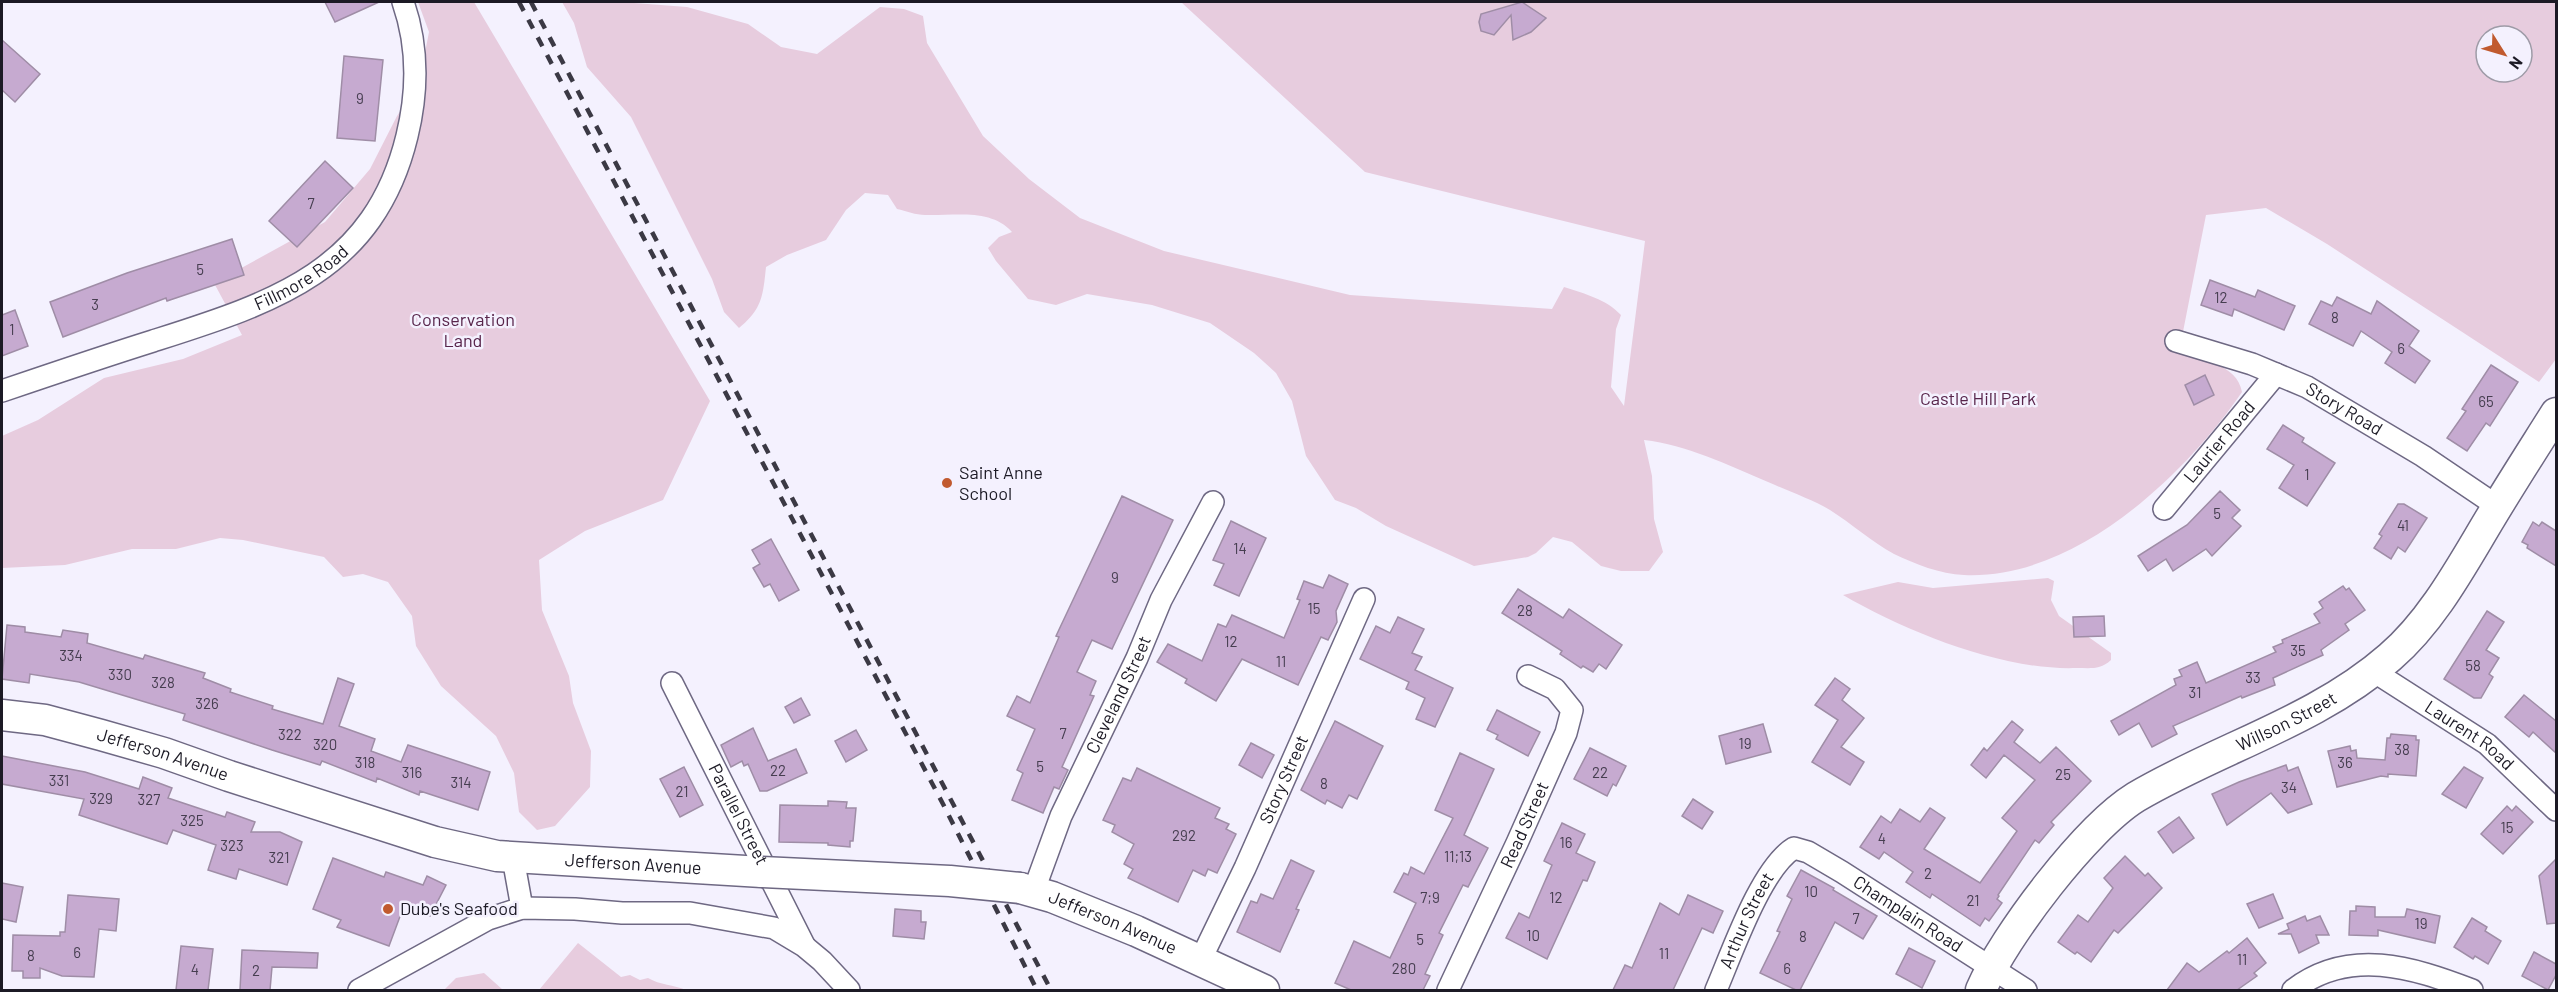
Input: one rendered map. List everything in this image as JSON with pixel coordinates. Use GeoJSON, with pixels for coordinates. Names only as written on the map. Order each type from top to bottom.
{"type":"FeatureCollection","features":[{"type":"Feature","properties":{"kind":"main road","name":"Willson Street"},"geometry":{"type":"LineString","coordinates":[[1987,979],[2018,928],[2070,859],[2100,827],[2133,799],[2230,748],[2326,703],[2373,671],[2398,650],[2429,613],[2556,413]]}},
{"type":"Feature","properties":{"kind":"main road","name":"Jefferson Avenue"},"geometry":{"type":"LineString","coordinates":[[2,715],[45,720],[101,735],[164,753],[240,780],[435,842],[497,856],[950,881],[1027,889],[1136,931],[1260,989]]}},
{"type":"Feature","properties":{"kind":"street","name":"Fillmore Road"},"geometry":{"type":"LineString","coordinates":[[2,391],[263,303],[319,272],[346,249],[384,198],[396,171],[413,112],[416,80],[413,43],[403,2]]}},
{"type":"Feature","properties":{"kind":"street","name":"Story Road"},"geometry":{"type":"LineString","coordinates":[[2176,341],[2276,374],[2307,387],[2423,456],[2497,506]]}},
{"type":"Feature","properties":{"kind":"street","name":"Laurier Road"},"geometry":{"type":"LineString","coordinates":[[2164,509],[2276,374]]}},
{"type":"Feature","properties":{"kind":"street","name":"Cleveland Street"},"geometry":{"type":"LineString","coordinates":[[1027,889],[1137,658],[1161,600],[1213,502]]}},
{"type":"Feature","properties":{"kind":"street","name":"Story Street"},"geometry":{"type":"LineString","coordinates":[[1200,961],[1262,831],[1364,599]]}},
{"type":"Feature","properties":{"kind":"street","name":"Laurent Road"},"geometry":{"type":"LineString","coordinates":[[2373,671],[2487,744],[2556,810]]}},
{"type":"Feature","properties":{"kind":"street","name":"Read Street"},"geometry":{"type":"LineString","coordinates":[[1448,990],[1566,733],[1572,710],[1555,689],[1528,676]]}},
{"type":"Feature","properties":{"kind":"street","name":"Parallel Street"},"geometry":{"type":"LineString","coordinates":[[672,683],[804,946]]}},
{"type":"Feature","properties":{"kind":"street","name":"Champlain Road"},"geometry":{"type":"LineString","coordinates":[[1786,853],[1794,848],[1808,852],[1987,979],[2026,990]]}},
{"type":"Feature","properties":{"kind":"street","name":"Arthur Street"},"geometry":{"type":"LineString","coordinates":[[1716,990],[1743,927],[1773,868],[1786,853]]}},
{"type":"Feature","properties":{"kind":"street"},"geometry":{"type":"LineString","coordinates":[[522,908],[523,858]]}},
{"type":"Feature","properties":{"kind":"street","name":"Parallel Street"},"geometry":{"type":"LineString","coordinates":[[359,990],[488,919],[522,908],[575,909],[622,914],[690,913],[774,928],[804,946],[822,961],[849,990]]}},
{"type":"Feature","properties":{"kind":"street"},"geometry":{"type":"LineString","coordinates":[[2293,990],[2307,979],[2337,968],[2367,963],[2406,969],[2441,978],[2472,990]]}},
{"type":"Feature","properties":{"kind":"green space","name":"Conservation Land"},"geometry":{"type":"Polygon","coordinates":[[[418,2],[474,2],[710,401],[663,500],[585,531],[539,560],[542,610],[569,676],[573,703],[591,751],[590,787],[555,826],[537,830],[519,812],[514,773],[496,736],[441,686],[416,646],[412,616],[388,582],[363,574],[343,577],[324,557],[243,540],[220,538],[176,549],[132,549],[65,565],[2,568],[2,436],[38,420],[104,378],[183,359],[242,335],[214,283],[325,222],[370,169],[397,116],[419,83],[429,32],[418,2]]]}},
{"type":"Feature","properties":{"kind":"green space","name":"Castle Hill Park"},"geometry":{"type":"Polygon","coordinates":[[[562,2],[621,2],[687,7],[748,24],[781,47],[817,54],[880,7],[904,9],[923,16],[927,43],[983,136],[1029,179],[1080,218],[1164,251],[1350,295],[1552,309],[1564,287],[1602,301],[1621,315],[1616,329],[1611,387],[1624,406],[1645,241],[1365,172],[1181,2],[2556,2],[2556,359],[2539,382],[2327,244],[2266,208],[2206,215],[2179,352],[2226,369],[2239,383],[2242,392],[2190,457],[2158,489],[2123,517],[2085,542],[2046,560],[2005,572],[1964,575],[1937,571],[1894,554],[1830,510],[1807,499],[1707,456],[1676,446],[1644,440],[1652,476],[1654,519],[1663,552],[1649,571],[1621,571],[1601,566],[1572,542],[1553,537],[1536,553],[1528,557],[1474,566],[1335,500],[1306,456],[1292,401],[1276,373],[1254,353],[1210,323],[1152,305],[1087,294],[1056,305],[1028,299],[988,248],[999,237],[1012,232],[994,219],[972,215],[915,214],[897,209],[888,195],[865,193],[846,210],[826,240],[787,255],[766,267],[764,286],[757,308],[739,328],[724,312],[712,279],[631,117],[587,67],[574,23],[562,2]]]}},
{"type":"Feature","properties":{"kind":"green space"},"geometry":{"type":"Polygon","coordinates":[[[2048,578],[2054,581],[2051,600],[2059,616],[2111,653],[2111,660],[2107,663],[2091,668],[2048,667],[1987,656],[1926,635],[1843,595],[1898,582],[1933,588],[2048,578]]]}},
{"type":"Feature","properties":{"kind":"green space"},"geometry":{"type":"Polygon","coordinates":[[[578,943],[621,977],[630,975],[640,980],[648,978],[686,990],[539,990],[578,943]]]}},
{"type":"Feature","properties":{"kind":"green space"},"geometry":{"type":"Polygon","coordinates":[[[484,973],[503,990],[444,990],[456,978],[484,973]]]}},
{"type":"Feature","properties":{"kind":"building"},"geometry":{"type":"Polygon","coordinates":[[[325,2],[379,2],[335,22],[325,2]]]}},
{"type":"Feature","properties":{"kind":"building"},"geometry":{"type":"Polygon","coordinates":[[[1522,2],[1546,18],[1531,32],[1513,40],[1511,15],[1494,35],[1481,31],[1479,22],[1481,14],[1522,2]]]}},
{"type":"Feature","properties":{"kind":"building"},"geometry":{"type":"Polygon","coordinates":[[[2,40],[40,74],[15,102],[2,90],[2,40]]]}},
{"type":"Feature","properties":{"kind":"building"},"geometry":{"type":"Polygon","coordinates":[[[344,56],[383,60],[375,141],[337,138],[344,56]]]}},
{"type":"Feature","properties":{"kind":"building"},"geometry":{"type":"Polygon","coordinates":[[[325,161],[353,188],[297,247],[269,221],[325,161]]]}},
{"type":"Feature","properties":{"kind":"building"},"geometry":{"type":"Polygon","coordinates":[[[232,239],[244,275],[167,301],[166,298],[63,337],[50,302],[127,273],[232,239]]]}},
{"type":"Feature","properties":{"kind":"building"},"geometry":{"type":"Polygon","coordinates":[[[2210,280],[2255,297],[2258,290],[2295,306],[2284,330],[2234,309],[2232,316],[2201,305],[2210,280]]]}},
{"type":"Feature","properties":{"kind":"building"},"geometry":{"type":"Polygon","coordinates":[[[2337,297],[2371,314],[2377,301],[2419,331],[2409,346],[2430,361],[2415,383],[2385,363],[2392,352],[2361,331],[2353,346],[2309,324],[2321,301],[2332,306],[2337,297]]]}},
{"type":"Feature","properties":{"kind":"building"},"geometry":{"type":"Polygon","coordinates":[[[15,310],[28,346],[2,356],[2,315],[15,310]]]}},
{"type":"Feature","properties":{"kind":"building"},"geometry":{"type":"Polygon","coordinates":[[[2491,365],[2518,382],[2490,426],[2486,423],[2467,451],[2447,438],[2466,411],[2462,409],[2491,365]]]}},
{"type":"Feature","properties":{"kind":"building"},"geometry":{"type":"Polygon","coordinates":[[[2205,375],[2214,395],[2194,405],[2185,385],[2205,375]]]}},
{"type":"Feature","properties":{"kind":"building"},"geometry":{"type":"Polygon","coordinates":[[[2283,425],[2304,438],[2302,442],[2335,463],[2307,506],[2279,488],[2294,465],[2267,449],[2283,425]]]}},
{"type":"Feature","properties":{"kind":"building"},"geometry":{"type":"Polygon","coordinates":[[[2220,491],[2240,510],[2232,518],[2241,526],[2212,556],[2206,549],[2173,571],[2166,559],[2148,571],[2138,556],[2187,525],[2220,491]]]}},
{"type":"Feature","properties":{"kind":"building"},"geometry":{"type":"Polygon","coordinates":[[[1122,496],[1173,520],[1112,649],[1092,640],[1077,672],[1096,681],[1090,695],[1094,696],[1062,767],[1068,770],[1059,789],[1054,787],[1043,813],[1012,800],[1023,773],[1017,770],[1035,729],[1007,716],[1017,696],[1030,703],[1059,637],[1056,636],[1122,496]]]}},
{"type":"Feature","properties":{"kind":"building"},"geometry":{"type":"Polygon","coordinates":[[[2398,504],[2404,504],[2427,518],[2405,552],[2398,547],[2391,559],[2374,548],[2382,536],[2379,534],[2398,504]]]}},
{"type":"Feature","properties":{"kind":"building"},"geometry":{"type":"Polygon","coordinates":[[[1231,521],[1266,538],[1239,596],[1214,585],[1224,564],[1213,560],[1231,521]]]}},
{"type":"Feature","properties":{"kind":"building"},"geometry":{"type":"Polygon","coordinates":[[[2533,522],[2539,526],[2542,522],[2556,531],[2556,566],[2527,548],[2528,545],[2522,542],[2533,522]]]}},
{"type":"Feature","properties":{"kind":"building"},"geometry":{"type":"Polygon","coordinates":[[[771,539],[799,590],[779,601],[770,584],[764,587],[753,568],[760,564],[752,550],[771,539]]]}},
{"type":"Feature","properties":{"kind":"building"},"geometry":{"type":"Polygon","coordinates":[[[1329,575],[1348,584],[1336,611],[1337,622],[1328,640],[1321,637],[1298,685],[1242,659],[1216,701],[1185,683],[1187,679],[1157,662],[1168,644],[1202,661],[1218,624],[1226,627],[1232,615],[1284,638],[1300,600],[1297,599],[1304,581],[1323,588],[1329,575]]]}},
{"type":"Feature","properties":{"kind":"building"},"geometry":{"type":"Polygon","coordinates":[[[2343,586],[2346,590],[2349,588],[2365,610],[2345,624],[2349,630],[2321,650],[2323,655],[2273,678],[2275,685],[2242,698],[2241,696],[2173,726],[2177,734],[2152,747],[2139,723],[2119,735],[2111,721],[2176,685],[2174,679],[2182,676],[2179,670],[2197,662],[2206,683],[2276,652],[2273,647],[2283,643],[2282,640],[2320,623],[2314,614],[2323,608],[2319,602],[2343,586]]]}},
{"type":"Feature","properties":{"kind":"building"},"geometry":{"type":"Polygon","coordinates":[[[1518,589],[1563,618],[1569,609],[1622,645],[1606,669],[1599,664],[1593,672],[1583,666],[1581,668],[1560,654],[1562,651],[1502,613],[1518,589]]]}},
{"type":"Feature","properties":{"kind":"building"},"geometry":{"type":"Polygon","coordinates":[[[2487,611],[2504,622],[2486,650],[2499,658],[2489,674],[2493,677],[2481,698],[2474,698],[2444,679],[2487,611]]]}},
{"type":"Feature","properties":{"kind":"building"},"geometry":{"type":"Polygon","coordinates":[[[2104,616],[2105,636],[2074,637],[2073,617],[2104,616]]]}},
{"type":"Feature","properties":{"kind":"building"},"geometry":{"type":"Polygon","coordinates":[[[1398,617],[1424,629],[1412,653],[1422,657],[1415,670],[1453,688],[1435,727],[1416,719],[1425,698],[1406,689],[1409,682],[1360,659],[1376,626],[1390,633],[1398,617]]]}},
{"type":"Feature","properties":{"kind":"building"},"geometry":{"type":"Polygon","coordinates":[[[7,625],[25,627],[25,632],[61,637],[63,630],[88,634],[87,643],[143,659],[145,655],[205,673],[203,678],[231,689],[230,692],[273,706],[272,709],[323,724],[338,678],[354,684],[339,726],[375,739],[371,751],[401,762],[408,745],[490,772],[478,810],[420,791],[419,795],[377,778],[376,782],[322,761],[320,765],[272,750],[183,720],[185,714],[79,682],[30,674],[29,683],[2,679],[7,625]]]}},
{"type":"Feature","properties":{"kind":"building"},"geometry":{"type":"Polygon","coordinates":[[[1835,678],[1850,689],[1842,700],[1864,718],[1841,747],[1864,762],[1850,785],[1812,762],[1838,720],[1815,705],[1835,678]]]}},
{"type":"Feature","properties":{"kind":"building"},"geometry":{"type":"Polygon","coordinates":[[[2524,695],[2556,721],[2556,753],[2533,732],[2529,737],[2505,717],[2524,695]]]}},
{"type":"Feature","properties":{"kind":"building"},"geometry":{"type":"Polygon","coordinates":[[[801,698],[810,715],[794,723],[785,707],[801,698]]]}},
{"type":"Feature","properties":{"kind":"building"},"geometry":{"type":"Polygon","coordinates":[[[1497,710],[1540,732],[1528,756],[1496,739],[1498,735],[1487,730],[1497,710]]]}},
{"type":"Feature","properties":{"kind":"building"},"geometry":{"type":"Polygon","coordinates":[[[1335,721],[1383,746],[1357,799],[1349,795],[1342,808],[1327,800],[1325,804],[1301,790],[1335,721]]]}},
{"type":"Feature","properties":{"kind":"building"},"geometry":{"type":"Polygon","coordinates":[[[2012,721],[2023,730],[2014,742],[2040,763],[2056,747],[2091,781],[2051,822],[2054,825],[2039,843],[2035,840],[1998,895],[1997,899],[2002,903],[1989,921],[1985,918],[1980,926],[1932,894],[1930,898],[1906,882],[1913,872],[1884,852],[1879,859],[1860,847],[1881,816],[1891,823],[1900,809],[1920,822],[1930,808],[1945,818],[1924,849],[1980,883],[2017,831],[2002,818],[2035,780],[2004,755],[1986,778],[1971,765],[1984,748],[1987,751],[2012,721]]]}},
{"type":"Feature","properties":{"kind":"building"},"geometry":{"type":"Polygon","coordinates":[[[1763,724],[1771,752],[1726,764],[1719,736],[1763,724]]]}},
{"type":"Feature","properties":{"kind":"building"},"geometry":{"type":"Polygon","coordinates":[[[753,728],[768,761],[796,749],[807,773],[767,791],[760,791],[748,764],[744,766],[742,761],[731,767],[721,745],[753,728]]]}},
{"type":"Feature","properties":{"kind":"building"},"geometry":{"type":"Polygon","coordinates":[[[856,730],[867,750],[846,762],[835,741],[856,730]]]}},
{"type":"Feature","properties":{"kind":"building"},"geometry":{"type":"Polygon","coordinates":[[[2391,734],[2416,736],[2416,740],[2419,740],[2416,776],[2388,774],[2388,777],[2381,776],[2337,787],[2328,751],[2350,746],[2351,751],[2356,750],[2357,758],[2385,760],[2387,738],[2390,738],[2391,734]]]}},
{"type":"Feature","properties":{"kind":"building"},"geometry":{"type":"Polygon","coordinates":[[[1251,743],[1274,755],[1262,778],[1239,765],[1251,743]]]}},
{"type":"Feature","properties":{"kind":"building"},"geometry":{"type":"Polygon","coordinates":[[[1590,748],[1626,766],[1616,786],[1613,784],[1607,796],[1574,779],[1590,748]]]}},
{"type":"Feature","properties":{"kind":"building"},"geometry":{"type":"Polygon","coordinates":[[[1460,753],[1494,769],[1464,835],[1488,848],[1468,887],[1463,885],[1439,933],[1443,935],[1425,974],[1430,976],[1423,990],[1351,990],[1335,983],[1354,941],[1390,958],[1416,903],[1394,892],[1404,873],[1408,875],[1411,867],[1424,874],[1453,818],[1435,810],[1460,753]]]}},
{"type":"Feature","properties":{"kind":"building"},"geometry":{"type":"Polygon","coordinates":[[[2,756],[85,772],[139,789],[143,777],[172,788],[168,798],[225,817],[227,812],[255,822],[251,832],[280,832],[302,842],[287,885],[239,869],[236,879],[208,870],[216,845],[173,830],[167,844],[79,815],[84,799],[2,784],[2,756]]]}},
{"type":"Feature","properties":{"kind":"building"},"geometry":{"type":"Polygon","coordinates":[[[2286,765],[2288,771],[2298,767],[2312,804],[2288,813],[2271,793],[2227,825],[2212,794],[2286,765]]]}},
{"type":"Feature","properties":{"kind":"building"},"geometry":{"type":"Polygon","coordinates":[[[684,767],[703,805],[680,817],[660,779],[684,767]]]}},
{"type":"Feature","properties":{"kind":"building"},"geometry":{"type":"Polygon","coordinates":[[[2464,767],[2483,778],[2466,808],[2442,794],[2464,767]]]}},
{"type":"Feature","properties":{"kind":"building"},"geometry":{"type":"Polygon","coordinates":[[[1137,768],[1220,808],[1215,818],[1229,824],[1226,829],[1236,834],[1217,873],[1208,869],[1205,876],[1193,870],[1178,902],[1128,878],[1133,869],[1124,864],[1134,844],[1112,832],[1115,825],[1103,820],[1123,778],[1131,781],[1137,768]]]}},
{"type":"Feature","properties":{"kind":"building"},"geometry":{"type":"Polygon","coordinates":[[[1693,799],[1713,812],[1702,829],[1682,816],[1693,799]]]}},
{"type":"Feature","properties":{"kind":"building"},"geometry":{"type":"Polygon","coordinates":[[[828,801],[847,802],[846,808],[856,808],[853,841],[850,841],[850,847],[828,845],[828,843],[779,842],[780,805],[828,806],[828,801]]]}},
{"type":"Feature","properties":{"kind":"building"},"geometry":{"type":"Polygon","coordinates":[[[2507,806],[2512,811],[2516,806],[2533,822],[2503,854],[2481,834],[2507,806]]]}},
{"type":"Feature","properties":{"kind":"building"},"geometry":{"type":"Polygon","coordinates":[[[2179,817],[2194,838],[2173,853],[2158,832],[2179,817]]]}},
{"type":"Feature","properties":{"kind":"building"},"geometry":{"type":"Polygon","coordinates":[[[1562,823],[1585,834],[1576,853],[1595,862],[1587,881],[1583,880],[1547,959],[1506,938],[1519,913],[1529,918],[1552,865],[1544,861],[1562,823]]]}},
{"type":"Feature","properties":{"kind":"building"},"geometry":{"type":"Polygon","coordinates":[[[2125,856],[2145,876],[2148,873],[2162,888],[2118,933],[2114,930],[2091,962],[2058,942],[2078,915],[2088,922],[2113,888],[2104,878],[2125,856]]]}},
{"type":"Feature","properties":{"kind":"building"},"geometry":{"type":"Polygon","coordinates":[[[333,858],[384,877],[386,872],[423,885],[427,876],[446,885],[430,916],[405,903],[389,946],[337,927],[341,920],[313,909],[333,858]]]}},
{"type":"Feature","properties":{"kind":"building"},"geometry":{"type":"Polygon","coordinates":[[[2556,859],[2556,923],[2547,924],[2539,876],[2556,859]]]}},
{"type":"Feature","properties":{"kind":"building"},"geometry":{"type":"Polygon","coordinates":[[[1291,860],[1314,871],[1296,909],[1299,910],[1280,952],[1237,932],[1251,901],[1257,903],[1261,894],[1273,899],[1291,860]]]}},
{"type":"Feature","properties":{"kind":"building"},"geometry":{"type":"Polygon","coordinates":[[[1801,870],[1877,916],[1863,939],[1835,922],[1800,990],[1796,990],[1760,973],[1780,932],[1777,931],[1792,899],[1787,896],[1801,870]]]}},
{"type":"Feature","properties":{"kind":"building"},"geometry":{"type":"Polygon","coordinates":[[[2,883],[23,887],[16,922],[2,919],[2,883]]]}},
{"type":"Feature","properties":{"kind":"building"},"geometry":{"type":"Polygon","coordinates":[[[2273,894],[2283,918],[2259,928],[2247,904],[2273,894]]]}},
{"type":"Feature","properties":{"kind":"building"},"geometry":{"type":"Polygon","coordinates":[[[68,895],[119,899],[116,931],[99,929],[94,977],[62,976],[40,968],[40,978],[23,978],[23,971],[12,971],[13,935],[60,936],[60,932],[65,932],[68,895]]]}},
{"type":"Feature","properties":{"kind":"building"},"geometry":{"type":"Polygon","coordinates":[[[1688,895],[1723,911],[1713,933],[1702,928],[1673,990],[1613,990],[1625,965],[1632,968],[1660,903],[1679,915],[1688,895]]]}},
{"type":"Feature","properties":{"kind":"building"},"geometry":{"type":"Polygon","coordinates":[[[2356,906],[2375,907],[2375,917],[2405,917],[2407,909],[2440,916],[2435,943],[2378,930],[2378,936],[2349,935],[2350,911],[2356,911],[2356,906]]]}},
{"type":"Feature","properties":{"kind":"building"},"geometry":{"type":"Polygon","coordinates":[[[895,909],[921,911],[921,922],[926,922],[924,939],[893,936],[895,909]]]}},
{"type":"Feature","properties":{"kind":"building"},"geometry":{"type":"Polygon","coordinates":[[[2305,916],[2307,921],[2320,916],[2329,935],[2316,935],[2319,943],[2299,953],[2291,934],[2278,934],[2289,929],[2287,924],[2305,916]]]}},
{"type":"Feature","properties":{"kind":"building"},"geometry":{"type":"Polygon","coordinates":[[[2472,918],[2487,927],[2485,931],[2501,941],[2488,964],[2475,956],[2473,959],[2454,947],[2472,918]]]}},
{"type":"Feature","properties":{"kind":"building"},"geometry":{"type":"Polygon","coordinates":[[[2247,938],[2266,963],[2254,973],[2257,976],[2237,990],[2167,990],[2187,963],[2199,972],[2227,951],[2229,953],[2247,938]]]}},
{"type":"Feature","properties":{"kind":"building"},"geometry":{"type":"Polygon","coordinates":[[[181,946],[213,949],[208,990],[176,990],[181,946]]]}},
{"type":"Feature","properties":{"kind":"building"},"geometry":{"type":"Polygon","coordinates":[[[1909,948],[1935,961],[1922,988],[1896,974],[1909,948]]]}},
{"type":"Feature","properties":{"kind":"building"},"geometry":{"type":"Polygon","coordinates":[[[242,950],[318,953],[317,968],[272,967],[270,990],[240,990],[242,950]]]}},
{"type":"Feature","properties":{"kind":"building"},"geometry":{"type":"Polygon","coordinates":[[[2534,952],[2556,964],[2556,975],[2548,990],[2522,976],[2534,952]]]}},
{"type":"Feature","properties":{"kind":"railway"},"geometry":{"type":"LineString","coordinates":[[519,2],[943,804],[1037,990]]}},
{"type":"Feature","properties":{"kind":"railway"},"geometry":{"type":"LineString","coordinates":[[531,2],[1051,990]]}},
{"type":"Feature","properties":{"kind":"place","name":"Saint Anne School"},"geometry":{"type":"Point","coordinates":[947,483]}},
{"type":"Feature","properties":{"kind":"place","name":"Dube's Seafood"},"geometry":{"type":"Point","coordinates":[388,909]}}]}
